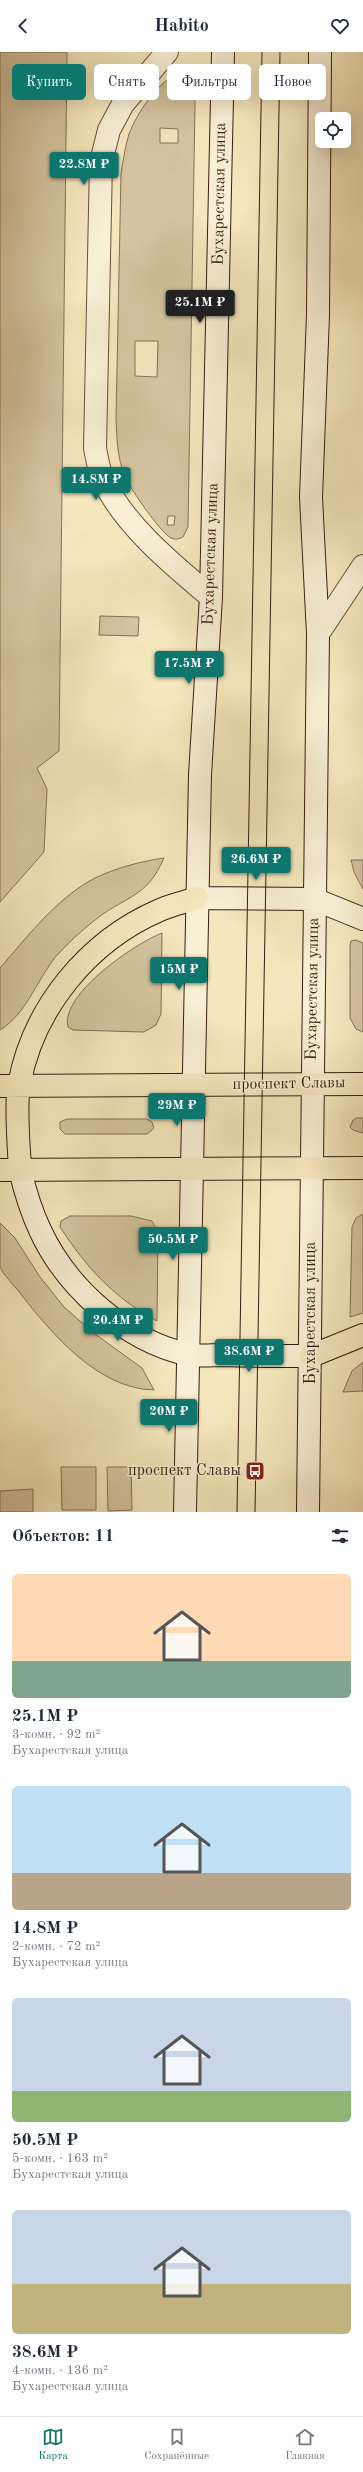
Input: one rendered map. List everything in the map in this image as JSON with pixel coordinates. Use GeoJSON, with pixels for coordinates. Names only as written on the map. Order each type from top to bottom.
{"type":"FeatureCollection","features":[{"type":"Feature","properties":{"kind":"main road"},"geometry":{"type":"LineString","coordinates":[[167,52],[123,104],[109,130],[101,162],[95,448],[103,480],[130,521],[159,553],[211,597]]}},
{"type":"Feature","properties":{"kind":"main road","name":"Бухарестская улица"},"geometry":{"type":"LineString","coordinates":[[185,1512],[187,1354],[195,1085],[200,774],[211,597],[222,52]]}},
{"type":"Feature","properties":{"kind":"main road","name":"Бухарестская улица"},"geometry":{"type":"LineString","coordinates":[[308,1512],[311,1356],[311,1168],[318,634],[311,497],[318,316],[320,52]]}},
{"type":"Feature","properties":{"kind":"main road"},"geometry":{"type":"LineString","coordinates":[[318,634],[363,566]]}},
{"type":"Feature","properties":{"kind":"main road"},"geometry":{"type":"LineString","coordinates":[[363,919],[314,899],[197,898],[160,910],[125,928],[94,952],[67,980],[45,1013],[29,1049],[9,1086],[10,1170],[28,1201],[40,1231],[56,1260],[77,1286],[101,1308],[127,1328],[156,1343],[187,1354],[311,1356],[341,1346],[363,1335]]}},
{"type":"Feature","properties":{"kind":"main road","name":"проспект Славы"},"geometry":{"type":"LineString","coordinates":[[9,1086],[363,1084]]}},
{"type":"Feature","properties":{"kind":"main road"},"geometry":{"type":"LineString","coordinates":[[10,1170],[363,1168]]}},
{"type":"Feature","properties":{"kind":"shaded area"},"geometry":{"type":"Polygon","coordinates":[[[0,52],[67,52],[67,64],[12,64],[12,100],[66,100],[59,751],[37,768],[47,789],[44,852],[0,902],[0,52]]]}},
{"type":"Feature","properties":{"kind":"shaded area"},"geometry":{"type":"Polygon","coordinates":[[[167,81],[167,100],[194,100],[195,105],[188,527],[183,537],[178,539],[171,538],[166,534],[131,488],[122,467],[117,440],[116,419],[121,174],[129,134],[136,118],[147,100],[159,100],[159,88],[167,81]],[[160,128],[160,143],[178,143],[178,129],[160,128]],[[135,341],[135,376],[157,377],[158,341],[135,341]],[[168,516],[167,525],[174,525],[175,516],[168,516]]]}},
{"type":"Feature","properties":{"kind":"shaded area"},"geometry":{"type":"Polygon","coordinates":[[[100,616],[139,617],[138,636],[99,635],[100,616]]]}},
{"type":"Feature","properties":{"kind":"shaded area"},"geometry":{"type":"Polygon","coordinates":[[[164,858],[158,870],[146,886],[97,918],[59,953],[18,1014],[10,1023],[0,1030],[0,968],[34,928],[60,902],[89,881],[126,866],[164,858]]]}},
{"type":"Feature","properties":{"kind":"shaded area"},"geometry":{"type":"Polygon","coordinates":[[[351,860],[363,860],[363,889],[354,872],[351,860]]]}},
{"type":"Feature","properties":{"kind":"shaded area"},"geometry":{"type":"Polygon","coordinates":[[[162,933],[161,1014],[156,1025],[144,1032],[73,1030],[68,1027],[69,1014],[76,1000],[87,985],[119,958],[135,947],[162,933]]]}},
{"type":"Feature","properties":{"kind":"shaded area"},"geometry":{"type":"Polygon","coordinates":[[[356,940],[363,943],[363,1032],[356,1029],[350,1018],[350,945],[351,941],[356,940]]]}},
{"type":"Feature","properties":{"kind":"shaded area"},"geometry":{"type":"Polygon","coordinates":[[[363,1118],[363,1133],[353,1130],[350,1127],[353,1120],[363,1118]]]}},
{"type":"Feature","properties":{"kind":"shaded area"},"geometry":{"type":"Polygon","coordinates":[[[67,1119],[147,1119],[152,1122],[154,1128],[147,1134],[65,1134],[60,1129],[60,1122],[67,1119]]]}},
{"type":"Feature","properties":{"kind":"shaded area"},"geometry":{"type":"Polygon","coordinates":[[[363,1214],[363,1313],[350,1317],[352,1227],[356,1218],[363,1214]]]}},
{"type":"Feature","properties":{"kind":"shaded area"},"geometry":{"type":"Polygon","coordinates":[[[70,1216],[131,1216],[152,1221],[158,1232],[157,1321],[114,1292],[80,1255],[60,1227],[61,1221],[70,1216]]]}},
{"type":"Feature","properties":{"kind":"shaded area"},"geometry":{"type":"Polygon","coordinates":[[[0,1223],[15,1238],[40,1277],[64,1307],[95,1334],[142,1368],[154,1390],[133,1387],[114,1380],[95,1369],[61,1341],[46,1325],[1,1269],[0,1223]]]}},
{"type":"Feature","properties":{"kind":"shaded area"},"geometry":{"type":"Polygon","coordinates":[[[363,1362],[363,1391],[343,1392],[352,1371],[363,1362]]]}},
{"type":"Feature","properties":{"kind":"shaded area"},"geometry":{"type":"Polygon","coordinates":[[[61,1467],[96,1467],[96,1510],[62,1510],[61,1467]]]}},
{"type":"Feature","properties":{"kind":"shaded area"},"geometry":{"type":"Polygon","coordinates":[[[107,1467],[131,1467],[132,1510],[108,1511],[107,1467]]]}},
{"type":"Feature","properties":{"kind":"shaded area"},"geometry":{"type":"Polygon","coordinates":[[[33,1489],[33,1512],[0,1512],[0,1491],[33,1489]]]}},
{"type":"Feature","properties":{"kind":"tram line"},"geometry":{"type":"LineString","coordinates":[[237,1512],[262,52]]}},
{"type":"Feature","properties":{"kind":"tram line"},"geometry":{"type":"LineString","coordinates":[[255,1512],[280,52]]}},
{"type":"Feature","properties":{"kind":"place","name":"проспект Славы"},"geometry":{"type":"Point","coordinates":[255,1471]}}]}
